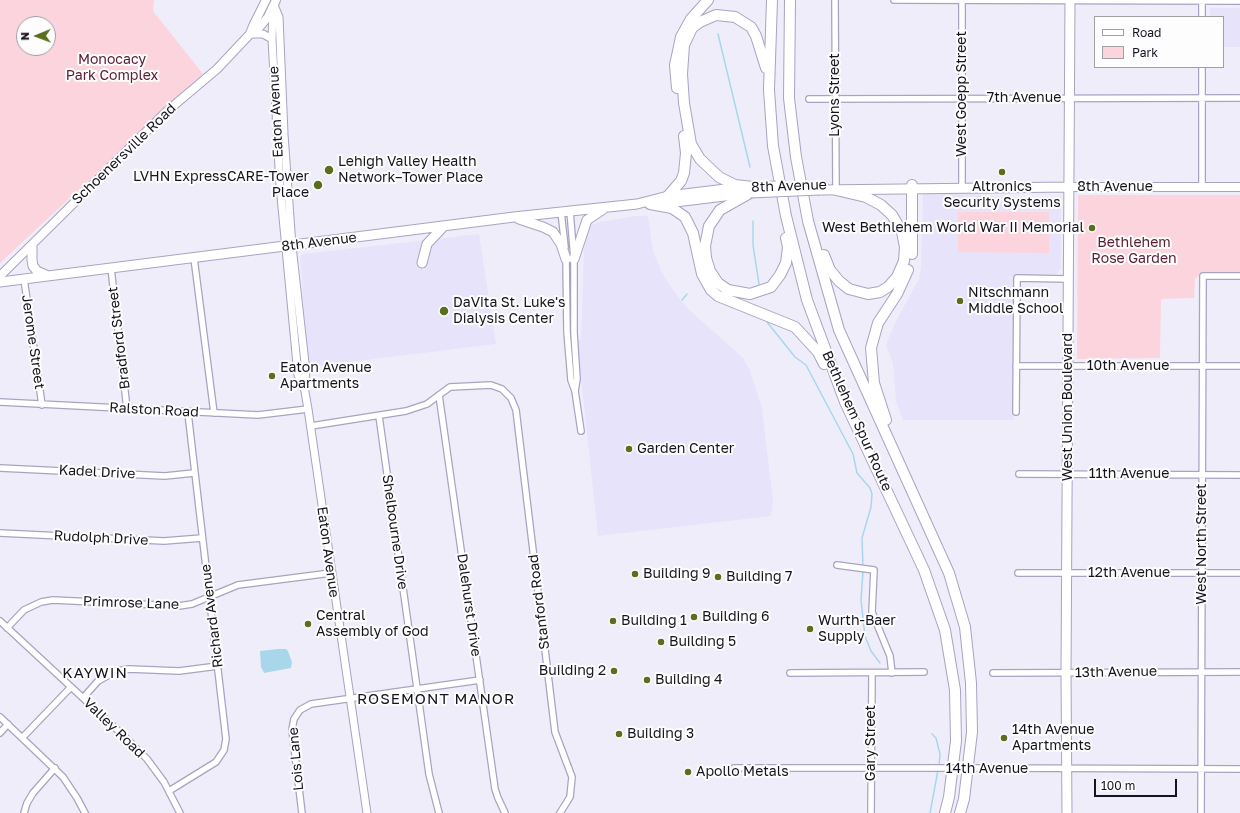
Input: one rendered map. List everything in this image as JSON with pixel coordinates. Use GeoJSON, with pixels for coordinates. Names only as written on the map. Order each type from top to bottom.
{"type":"FeatureCollection","features":[{"type":"Feature","properties":{"kind":"highway"},"geometry":{"type":"LineString","coordinates":[[708,0],[684,29],[678,47],[675,73],[686,163],[681,181],[660,202],[685,217],[690,224],[696,244],[699,265],[712,290],[724,300],[777,319],[802,333],[818,352],[845,402]]}},
{"type":"Feature","properties":{"kind":"highway","name":"Bethlehem Spur Route"},"geometry":{"type":"LineString","coordinates":[[772,0],[769,90],[773,146],[777,172],[807,300],[845,402],[924,570],[945,630],[955,690],[956,741],[949,797],[945,813]]}},
{"type":"Feature","properties":{"kind":"highway","name":"Bethlehem Spur Route"},"geometry":{"type":"LineString","coordinates":[[790,0],[789,98],[796,157],[808,221],[839,330],[908,480],[948,573],[965,627],[972,683],[972,732],[964,799],[960,813]]}},
{"type":"Feature","properties":{"kind":"highway"},"geometry":{"type":"LineString","coordinates":[[752,190],[735,185],[719,177],[700,159],[692,144],[684,103],[682,74],[684,45],[692,28],[700,22],[716,15],[735,17],[747,24],[756,36],[760,45],[765,63],[769,90]]}},
{"type":"Feature","properties":{"kind":"highway"},"geometry":{"type":"LineString","coordinates":[[796,157],[826,261],[834,276],[844,285],[862,293],[874,293],[884,290],[893,282],[900,272],[904,261],[908,187]]}},
{"type":"Feature","properties":{"kind":"highway"},"geometry":{"type":"LineString","coordinates":[[752,190],[720,210],[709,226],[705,246],[707,265],[718,283],[728,290],[750,294],[771,287],[780,275],[786,259],[788,247],[781,210],[777,172]]}},
{"type":"Feature","properties":{"kind":"highway"},"geometry":{"type":"LineString","coordinates":[[836,187],[866,198],[887,210],[899,226],[905,247]]}},
{"type":"Feature","properties":{"kind":"highway"},"geometry":{"type":"LineString","coordinates":[[908,187],[912,251],[910,266],[897,294],[878,323],[871,348],[872,368],[877,393],[908,480]]}},
{"type":"Feature","properties":{"kind":"main road","name":"West Union Boulevard"},"geometry":{"type":"LineString","coordinates":[[1067,813],[1066,673],[1070,0]]}},
{"type":"Feature","properties":{"kind":"main road","name":"Schoenersville Road"},"geometry":{"type":"LineString","coordinates":[[0,276],[161,117],[224,62],[250,34],[260,26],[272,1]]}},
{"type":"Feature","properties":{"kind":"main road","name":"8th Avenue"},"geometry":{"type":"LineString","coordinates":[[0,282],[514,217],[660,202],[752,190],[819,187],[1240,187]]}},
{"type":"Feature","properties":{"kind":"main road"},"geometry":{"type":"LineString","coordinates":[[570,259],[587,220],[607,207]]}},
{"type":"Feature","properties":{"kind":"main road"},"geometry":{"type":"LineString","coordinates":[[514,217],[553,232],[570,259]]}},
{"type":"Feature","properties":{"kind":"main road"},"geometry":{"type":"LineString","coordinates":[[422,263],[427,244],[444,226]]}},
{"type":"Feature","properties":{"kind":"main road"},"geometry":{"type":"LineString","coordinates":[[32,246],[32,260],[34,266],[37,271],[46,276]]}},
{"type":"Feature","properties":{"kind":"street","name":"Lyons Street"},"geometry":{"type":"LineString","coordinates":[[835,0],[836,187]]}},
{"type":"Feature","properties":{"kind":"street"},"geometry":{"type":"LineString","coordinates":[[894,0],[1240,1]]}},
{"type":"Feature","properties":{"kind":"street","name":"West Goepp Street"},"geometry":{"type":"LineString","coordinates":[[962,0],[962,188]]}},
{"type":"Feature","properties":{"kind":"street"},"geometry":{"type":"LineString","coordinates":[[1202,0],[1202,16]]}},
{"type":"Feature","properties":{"kind":"street","name":"Eaton Avenue"},"geometry":{"type":"LineString","coordinates":[[272,1],[272,39],[289,246],[306,372],[304,386],[366,813]]}},
{"type":"Feature","properties":{"kind":"street","name":"Eaton Avenue"},"geometry":{"type":"LineString","coordinates":[[272,1],[279,17],[289,246]]}},
{"type":"Feature","properties":{"kind":"street"},"geometry":{"type":"LineString","coordinates":[[250,34],[263,34],[272,39]]}},
{"type":"Feature","properties":{"kind":"street"},"geometry":{"type":"LineString","coordinates":[[1202,68],[1202,187]]}},
{"type":"Feature","properties":{"kind":"street","name":"7th Avenue"},"geometry":{"type":"LineString","coordinates":[[809,99],[1240,98]]}},
{"type":"Feature","properties":{"kind":"street"},"geometry":{"type":"LineString","coordinates":[[566,211],[577,379],[575,391],[581,431]]}},
{"type":"Feature","properties":{"kind":"street"},"geometry":{"type":"LineString","coordinates":[[194,258],[214,413]]}},
{"type":"Feature","properties":{"kind":"street","name":"Bradford Street"},"geometry":{"type":"LineString","coordinates":[[111,268],[128,409]]}},
{"type":"Feature","properties":{"kind":"street","name":"West North Street"},"geometry":{"type":"LineString","coordinates":[[1201,813],[1203,276],[1240,276]]}},
{"type":"Feature","properties":{"kind":"street"},"geometry":{"type":"LineString","coordinates":[[1016,412],[1017,278],[1068,279]]}},
{"type":"Feature","properties":{"kind":"street","name":"Jerome Street"},"geometry":{"type":"LineString","coordinates":[[24,279],[42,405]]}},
{"type":"Feature","properties":{"kind":"street","name":"10th Avenue"},"geometry":{"type":"LineString","coordinates":[[1016,366],[1240,366]]}},
{"type":"Feature","properties":{"kind":"street","name":"Stanford Road"},"geometry":{"type":"LineString","coordinates":[[439,395],[450,387],[484,385],[502,389],[512,398],[516,410],[554,732],[572,777],[570,798],[560,813]]}},
{"type":"Feature","properties":{"kind":"street"},"geometry":{"type":"LineString","coordinates":[[311,426],[379,416],[419,408],[439,395]]}},
{"type":"Feature","properties":{"kind":"street","name":"Dalehurst Drive"},"geometry":{"type":"LineString","coordinates":[[439,395],[496,789],[498,798],[505,813]]}},
{"type":"Feature","properties":{"kind":"street","name":"Ralston Road"},"geometry":{"type":"LineString","coordinates":[[0,402],[188,413],[258,415],[308,409]]}},
{"type":"Feature","properties":{"kind":"street","name":"Richard Avenue"},"geometry":{"type":"LineString","coordinates":[[169,791],[216,762],[224,750],[226,739],[188,413]]}},
{"type":"Feature","properties":{"kind":"street","name":"Shelbourne Drive"},"geometry":{"type":"LineString","coordinates":[[379,416],[429,774],[439,813]]}},
{"type":"Feature","properties":{"kind":"street","name":"Kadel Drive"},"geometry":{"type":"LineString","coordinates":[[0,468],[164,476],[194,473]]}},
{"type":"Feature","properties":{"kind":"street","name":"11th Avenue"},"geometry":{"type":"LineString","coordinates":[[1019,474],[1240,475]]}},
{"type":"Feature","properties":{"kind":"street","name":"Rudolph Drive"},"geometry":{"type":"LineString","coordinates":[[0,533],[164,541],[202,538]]}},
{"type":"Feature","properties":{"kind":"street"},"geometry":{"type":"LineString","coordinates":[[837,565],[874,570],[872,612],[890,656],[892,673]]}},
{"type":"Feature","properties":{"kind":"street","name":"Primrose Lane"},"geometry":{"type":"LineString","coordinates":[[7,628],[27,608],[34,604],[49,600],[172,607],[192,604],[238,585],[331,573]]}},
{"type":"Feature","properties":{"kind":"street","name":"12th Avenue"},"geometry":{"type":"LineString","coordinates":[[1018,573],[1240,573]]}},
{"type":"Feature","properties":{"kind":"street","name":"Valley Road"},"geometry":{"type":"LineString","coordinates":[[0,621],[138,750],[154,769],[169,791],[180,813]]}},
{"type":"Feature","properties":{"kind":"street"},"geometry":{"type":"LineString","coordinates":[[83,698],[98,681],[116,671],[129,669],[179,671],[218,666]]}},
{"type":"Feature","properties":{"kind":"street"},"geometry":{"type":"LineString","coordinates":[[790,673],[924,672]]}},
{"type":"Feature","properties":{"kind":"street","name":"13th Avenue"},"geometry":{"type":"LineString","coordinates":[[993,673],[1240,672]]}},
{"type":"Feature","properties":{"kind":"street","name":"Gary Street"},"geometry":{"type":"LineString","coordinates":[[871,813],[872,673]]}},
{"type":"Feature","properties":{"kind":"street","name":"Lois Lane"},"geometry":{"type":"LineString","coordinates":[[302,813],[292,730],[294,719],[305,706],[480,680]]}},
{"type":"Feature","properties":{"kind":"street"},"geometry":{"type":"LineString","coordinates":[[22,738],[71,687]]}},
{"type":"Feature","properties":{"kind":"street"},"geometry":{"type":"LineString","coordinates":[[0,717],[55,768],[71,787],[85,813]]}},
{"type":"Feature","properties":{"kind":"street"},"geometry":{"type":"LineString","coordinates":[[0,733],[8,724]]}},
{"type":"Feature","properties":{"kind":"street"},"geometry":{"type":"LineString","coordinates":[[24,813],[27,803],[33,793],[55,768]]}},
{"type":"Feature","properties":{"kind":"street","name":"14th Avenue"},"geometry":{"type":"LineString","coordinates":[[734,768],[1240,769]]}},
{"type":"Feature","properties":{"kind":"shaded area"},"geometry":{"type":"Polygon","coordinates":[[[1210,8],[1240,8],[1240,47],[1224,47],[1224,16],[1210,16],[1210,8]]]}},
{"type":"Feature","properties":{"kind":"shaded area","name":"Nitschmann Middle School"},"geometry":{"type":"Polygon","coordinates":[[[969,193],[988,196],[1059,198],[1061,203],[1061,268],[1056,274],[1013,275],[1014,420],[903,420],[896,401],[893,363],[886,345],[895,323],[919,279],[921,267],[923,194],[969,193]]]}},
{"type":"Feature","properties":{"kind":"shaded area"},"geometry":{"type":"Polygon","coordinates":[[[636,216],[648,216],[653,251],[661,271],[675,293],[687,308],[743,358],[750,371],[762,408],[773,501],[771,516],[598,536],[577,340],[581,340],[584,249],[588,232],[592,225],[598,222],[636,216]]]}},
{"type":"Feature","properties":{"kind":"shaded area"},"geometry":{"type":"Polygon","coordinates":[[[479,234],[496,344],[308,367],[300,258],[303,254],[479,234]]]}},
{"type":"Feature","properties":{"kind":"green space","name":"Monocacy Park Complex"},"geometry":{"type":"Polygon","coordinates":[[[0,0],[154,0],[153,11],[203,74],[0,263],[0,0]]]}},
{"type":"Feature","properties":{"kind":"green space","name":"Bethlehem Rose Garden"},"geometry":{"type":"Polygon","coordinates":[[[1078,195],[1240,195],[1240,272],[1201,272],[1198,277],[1195,278],[1194,298],[1161,299],[1160,358],[1077,359],[1078,195]]]}},
{"type":"Feature","properties":{"kind":"green space"},"geometry":{"type":"Polygon","coordinates":[[[958,212],[1049,212],[1049,253],[958,252],[958,212]]]}},
{"type":"Feature","properties":{"kind":"water"},"geometry":{"type":"Polygon","coordinates":[[[286,649],[288,651],[292,662],[291,668],[264,673],[261,667],[260,651],[286,649]]]}},
{"type":"Feature","properties":{"kind":"waterway"},"geometry":{"type":"LineString","coordinates":[[718,34],[750,167]]}},
{"type":"Feature","properties":{"kind":"waterway"},"geometry":{"type":"LineString","coordinates":[[753,221],[753,245],[759,284]]}},
{"type":"Feature","properties":{"kind":"waterway"},"geometry":{"type":"LineString","coordinates":[[682,300],[687,294]]}},
{"type":"Feature","properties":{"kind":"waterway"},"geometry":{"type":"LineString","coordinates":[[767,322],[795,357],[806,365],[853,454],[857,473],[870,488],[872,494],[871,507],[862,538],[863,567]]}},
{"type":"Feature","properties":{"kind":"waterway"},"geometry":{"type":"LineString","coordinates":[[863,571],[861,600],[865,636],[871,651],[880,663]]}},
{"type":"Feature","properties":{"kind":"waterway"},"geometry":{"type":"LineString","coordinates":[[932,734],[936,738],[940,754],[939,766]]}},
{"type":"Feature","properties":{"kind":"waterway"},"geometry":{"type":"LineString","coordinates":[[930,813],[938,770]]}},
{"type":"Feature","properties":{"kind":"place","name":"Lehigh Valley Health Network–Tower Place"},"geometry":{"type":"Point","coordinates":[329,170]}},
{"type":"Feature","properties":{"kind":"place","name":"Altronics Security Systems"},"geometry":{"type":"Point","coordinates":[1002,172]}},
{"type":"Feature","properties":{"kind":"place","name":"LVHN ExpressCARE-Tower Place"},"geometry":{"type":"Point","coordinates":[318,185]}},
{"type":"Feature","properties":{"kind":"place","name":"West Bethlehem World War II Memorial"},"geometry":{"type":"Point","coordinates":[1092,228]}},
{"type":"Feature","properties":{"kind":"place","name":"Nitschmann Middle School"},"geometry":{"type":"Point","coordinates":[960,301]}},
{"type":"Feature","properties":{"kind":"place","name":"DaVita St. Luke's Dialysis Center"},"geometry":{"type":"Point","coordinates":[444,311]}},
{"type":"Feature","properties":{"kind":"place","name":"Eaton Avenue Apartments"},"geometry":{"type":"Point","coordinates":[272,376]}},
{"type":"Feature","properties":{"kind":"place","name":"Garden Center"},"geometry":{"type":"Point","coordinates":[629,449]}},
{"type":"Feature","properties":{"kind":"place","name":"Building 9"},"geometry":{"type":"Point","coordinates":[635,574]}},
{"type":"Feature","properties":{"kind":"place","name":"Building 7"},"geometry":{"type":"Point","coordinates":[718,577]}},
{"type":"Feature","properties":{"kind":"place","name":"Building 6"},"geometry":{"type":"Point","coordinates":[694,617]}},
{"type":"Feature","properties":{"kind":"place","name":"Building 1"},"geometry":{"type":"Point","coordinates":[613,621]}},
{"type":"Feature","properties":{"kind":"place","name":"Central Assembly of God"},"geometry":{"type":"Point","coordinates":[308,624]}},
{"type":"Feature","properties":{"kind":"place","name":"Wurth-Baer Supply"},"geometry":{"type":"Point","coordinates":[810,629]}},
{"type":"Feature","properties":{"kind":"place","name":"Building 5"},"geometry":{"type":"Point","coordinates":[661,642]}},
{"type":"Feature","properties":{"kind":"place","name":"Building 2"},"geometry":{"type":"Point","coordinates":[614,671]}},
{"type":"Feature","properties":{"kind":"place","name":"Building 4"},"geometry":{"type":"Point","coordinates":[647,680]}},
{"type":"Feature","properties":{"kind":"place","name":"Building 3"},"geometry":{"type":"Point","coordinates":[619,734]}},
{"type":"Feature","properties":{"kind":"place","name":"14th Avenue Apartments"},"geometry":{"type":"Point","coordinates":[1004,738]}},
{"type":"Feature","properties":{"kind":"place","name":"Apollo Metals"},"geometry":{"type":"Point","coordinates":[688,772]}},
{"type":"Feature","properties":{"kind":"district","name":"KAYWIN"},"geometry":{"type":"Point","coordinates":[95,673]}},
{"type":"Feature","properties":{"kind":"district","name":"ROSEMONT MANOR"},"geometry":{"type":"Point","coordinates":[436,699]}}]}
